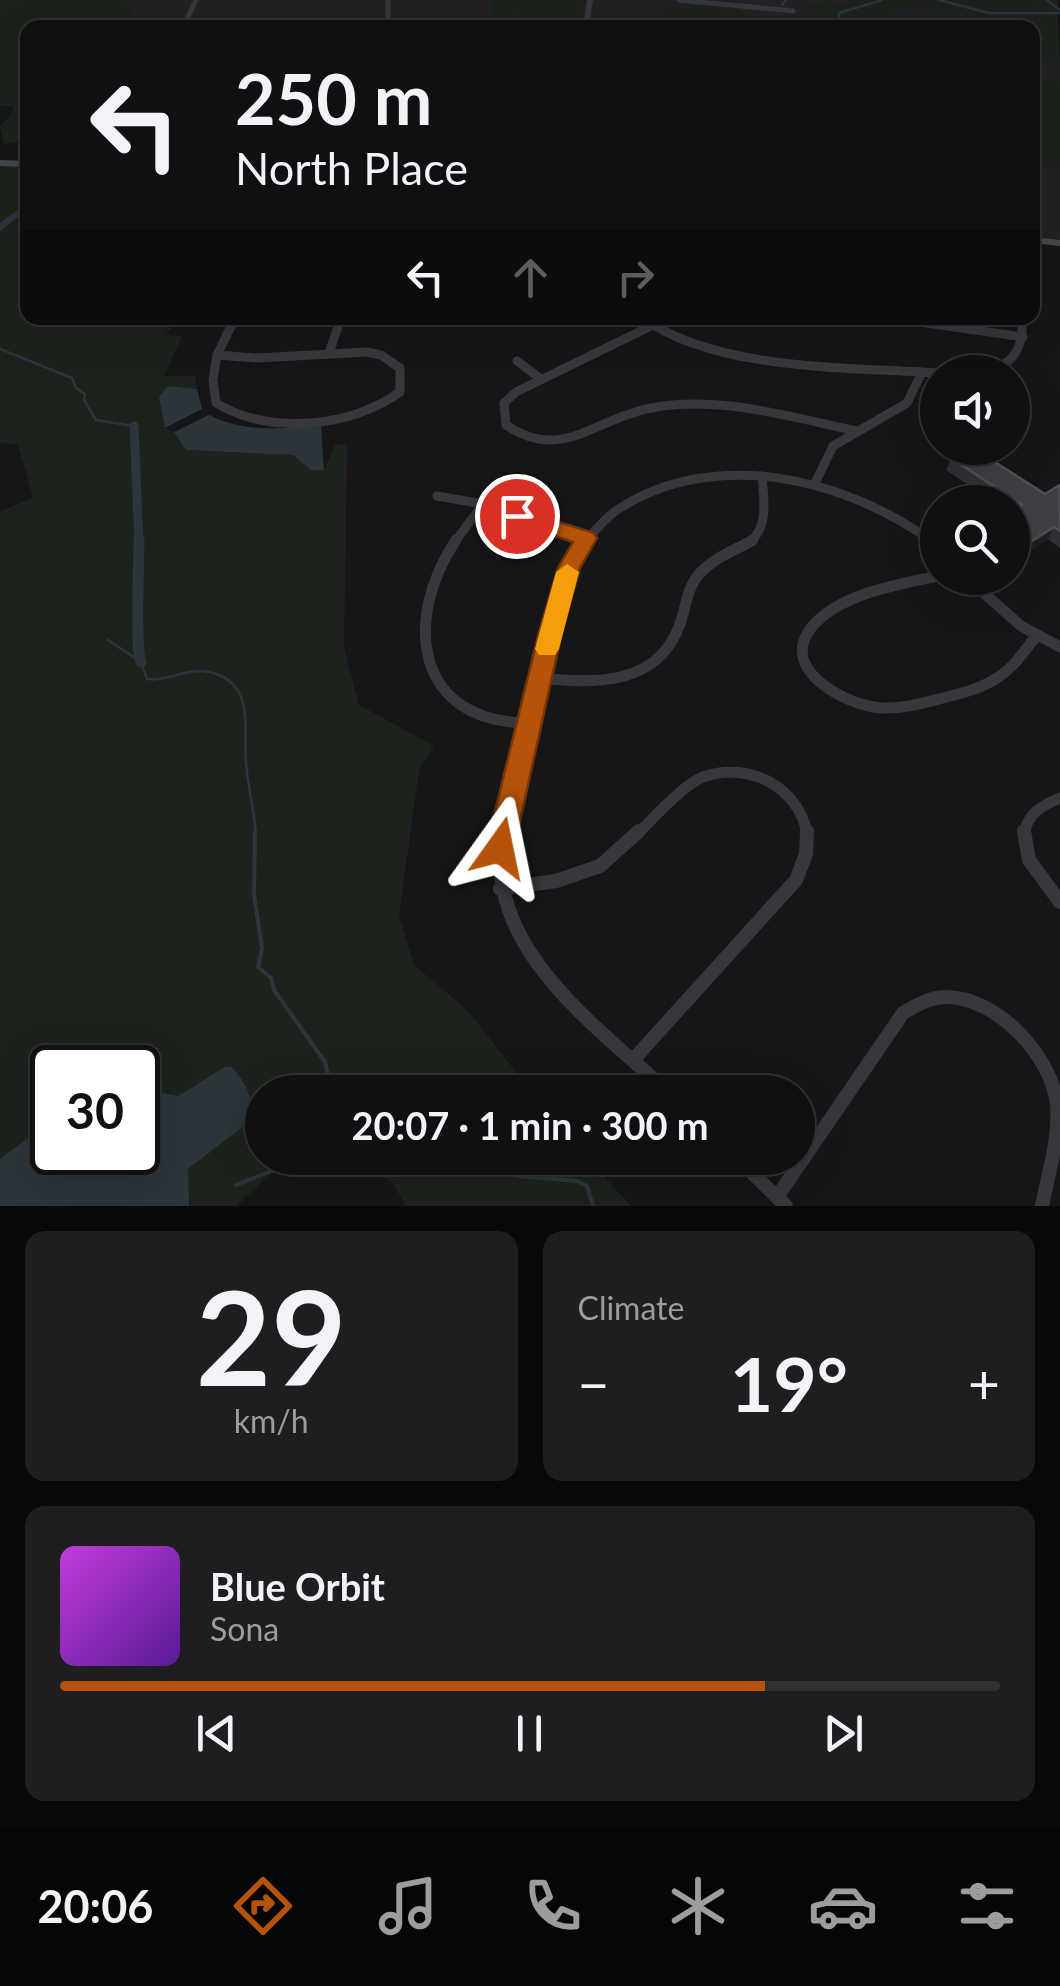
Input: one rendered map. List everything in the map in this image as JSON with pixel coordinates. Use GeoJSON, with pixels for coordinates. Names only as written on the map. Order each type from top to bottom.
{"type":"FeatureCollection","features":[{"type":"Feature","properties":{"kind":"street"},"geometry":{"type":"LineString","coordinates":[[678,0],[793,11]]}},
{"type":"Feature","properties":{"kind":"street"},"geometry":{"type":"LineString","coordinates":[[216,355],[256,358],[366,352],[392,361],[402,377],[400,392],[390,402],[361,413],[254,422],[226,412],[216,403],[212,388],[216,355],[231,325]]}},
{"type":"Feature","properties":{"kind":"street"},"geometry":{"type":"LineString","coordinates":[[329,353],[339,325]]}},
{"type":"Feature","properties":{"kind":"street"},"geometry":{"type":"LineString","coordinates":[[940,325],[1023,337]]}},
{"type":"Feature","properties":{"kind":"street"},"geometry":{"type":"LineString","coordinates":[[1017,355],[1022,325]]}},
{"type":"Feature","properties":{"kind":"street"},"geometry":{"type":"LineString","coordinates":[[857,431],[743,408],[691,404],[641,410],[573,438],[538,441],[510,430],[502,412],[506,399],[651,326],[681,342],[725,353],[920,372]]}},
{"type":"Feature","properties":{"kind":"street"},"geometry":{"type":"LineString","coordinates":[[517,361],[541,380]]}},
{"type":"Feature","properties":{"kind":"street"},"geometry":{"type":"LineString","coordinates":[[815,484],[829,450],[907,403],[920,376]]}},
{"type":"Feature","properties":{"kind":"street"},"geometry":{"type":"LineString","coordinates":[[649,1075],[524,949],[500,889],[498,863],[528,723],[569,568],[586,538],[622,508],[669,486],[722,476],[762,476],[815,484],[890,510],[920,532]]}},
{"type":"Feature","properties":{"kind":"street"},"geometry":{"type":"LineString","coordinates":[[540,678],[581,684],[614,682],[635,676],[660,659],[679,628],[696,578],[760,532],[766,511],[762,476]]}},
{"type":"Feature","properties":{"kind":"street"},"geometry":{"type":"LineString","coordinates":[[437,496],[483,504],[586,538]]}},
{"type":"Feature","properties":{"kind":"street"},"geometry":{"type":"LineString","coordinates":[[483,504],[454,541],[431,586],[424,622],[426,664],[449,694],[470,710],[503,723],[528,723]]}},
{"type":"Feature","properties":{"kind":"street"},"geometry":{"type":"LineString","coordinates":[[920,580],[895,585],[818,622],[804,641],[804,658],[828,689],[848,700],[881,708],[903,707],[972,690],[998,678],[1036,636]]}},
{"type":"Feature","properties":{"kind":"street"},"geometry":{"type":"LineString","coordinates":[[987,595],[1036,636],[1060,647]]}},
{"type":"Feature","properties":{"kind":"street"},"geometry":{"type":"LineString","coordinates":[[500,889],[544,884],[589,872],[610,860],[700,778],[720,772],[766,780],[804,811],[810,846],[796,880],[633,1060]]}},
{"type":"Feature","properties":{"kind":"street"},"geometry":{"type":"LineString","coordinates":[[1060,798],[1033,812],[1023,831],[1032,867],[1060,902]]}},
{"type":"Feature","properties":{"kind":"street"},"geometry":{"type":"LineString","coordinates":[[754,1175],[781,1202],[903,1013],[921,1001],[944,997],[974,1000],[1005,1017],[1026,1039],[1052,1087],[1056,1120],[1042,1206]]}},
{"type":"Feature","properties":{"kind":"shaded area"},"geometry":{"type":"Polygon","coordinates":[[[0,0],[124,0],[122,7],[134,6],[130,19],[175,18],[174,20],[20,20],[20,135],[16,143],[4,144],[0,127],[14,110],[12,106],[0,106],[0,0]]]}},
{"type":"Feature","properties":{"kind":"shaded area"},"geometry":{"type":"Polygon","coordinates":[[[97,0],[911,0],[988,20],[88,20],[97,0]]]}},
{"type":"Feature","properties":{"kind":"shaded area"},"geometry":{"type":"Polygon","coordinates":[[[490,0],[585,0],[580,18],[514,15],[511,20],[487,20],[492,13],[490,0]]]}},
{"type":"Feature","properties":{"kind":"shaded area"},"geometry":{"type":"Polygon","coordinates":[[[852,0],[1057,0],[1060,63],[1040,55],[1040,20],[988,20],[923,9],[863,19],[807,13],[805,8],[824,2],[848,4],[852,0]]]}},
{"type":"Feature","properties":{"kind":"shaded area"},"geometry":{"type":"Polygon","coordinates":[[[667,6],[710,7],[804,20],[592,20],[642,19],[651,10],[667,6]]]}},
{"type":"Feature","properties":{"kind":"shaded area"},"geometry":{"type":"Polygon","coordinates":[[[1040,47],[1060,57],[1060,243],[1040,241],[1040,47]]]}},
{"type":"Feature","properties":{"kind":"shaded area"},"geometry":{"type":"Polygon","coordinates":[[[1040,80],[1060,81],[1060,170],[1040,166],[1040,80]]]}},
{"type":"Feature","properties":{"kind":"shaded area"},"geometry":{"type":"Polygon","coordinates":[[[0,166],[20,166],[20,325],[174,325],[166,335],[182,337],[164,376],[195,376],[197,389],[168,386],[165,428],[174,432],[187,450],[293,455],[311,470],[324,470],[335,445],[347,444],[344,647],[359,705],[434,746],[419,770],[399,916],[414,965],[467,1010],[519,1075],[245,1075],[245,1175],[270,1175],[236,1206],[0,1206],[0,512],[33,497],[18,445],[0,442],[0,166]]]}},
{"type":"Feature","properties":{"kind":"shaded area"},"geometry":{"type":"Polygon","coordinates":[[[168,386],[197,389],[202,409],[165,428],[159,397],[168,386]]]}},
{"type":"Feature","properties":{"kind":"shaded area"},"geometry":{"type":"Polygon","coordinates":[[[209,415],[250,427],[321,425],[324,470],[311,470],[293,455],[186,450],[174,432],[209,415]]]}},
{"type":"Feature","properties":{"kind":"shaded area"},"geometry":{"type":"Polygon","coordinates":[[[225,1067],[232,1067],[245,1086],[245,1125],[188,1169],[189,1206],[0,1206],[0,1159],[30,1136],[30,1175],[160,1175],[160,1091],[178,1096],[225,1067]]]}},
{"type":"Feature","properties":{"kind":"shaded area"},"geometry":{"type":"Polygon","coordinates":[[[375,1175],[603,1175],[631,1206],[406,1206],[391,1180],[375,1175]]]}},
{"type":"Feature","properties":{"kind":"building"},"geometry":{"type":"Polygon","coordinates":[[[962,465],[1000,465],[1045,494],[1060,485],[1060,531],[1054,527],[1030,542],[1030,485],[992,485],[962,465]]]}},
{"type":"Feature","properties":{"kind":"waterway"},"geometry":{"type":"LineString","coordinates":[[782,5],[786,0]]}},
{"type":"Feature","properties":{"kind":"waterway"},"geometry":{"type":"LineString","coordinates":[[839,18],[839,13],[882,0]]}},
{"type":"Feature","properties":{"kind":"waterway"},"geometry":{"type":"LineString","coordinates":[[939,0],[989,13],[1060,13]]}},
{"type":"Feature","properties":{"kind":"waterway"},"geometry":{"type":"LineString","coordinates":[[1047,0],[1060,10]]}},
{"type":"Feature","properties":{"kind":"waterway"},"geometry":{"type":"LineString","coordinates":[[0,227],[20,212]]}},
{"type":"Feature","properties":{"kind":"waterway"},"geometry":{"type":"LineString","coordinates":[[0,349],[72,378],[76,388],[85,394],[84,400],[96,420],[134,426]]}},
{"type":"Feature","properties":{"kind":"waterway"},"geometry":{"type":"LineString","coordinates":[[134,426],[139,542]]}},
{"type":"Feature","properties":{"kind":"waterway"},"geometry":{"type":"LineString","coordinates":[[139,542],[141,662]]}},
{"type":"Feature","properties":{"kind":"waterway"},"geometry":{"type":"LineString","coordinates":[[108,640],[141,662],[147,679],[201,671],[224,677],[234,686],[244,708],[246,763],[256,834]]}},
{"type":"Feature","properties":{"kind":"waterway"},"geometry":{"type":"LineString","coordinates":[[255,831],[254,894],[262,948],[258,967],[271,978],[274,990],[325,1062],[328,1075]]}},
{"type":"Feature","properties":{"kind":"waterway"},"geometry":{"type":"LineString","coordinates":[[236,1185],[262,1175]]}},
{"type":"Feature","properties":{"kind":"waterway"},"geometry":{"type":"LineString","coordinates":[[518,1175],[577,1181],[587,1186],[593,1206]]}},
{"type":"Feature","properties":{"kind":"slow traffic"},"geometry":{"type":"LineString","coordinates":[[547,649],[567,572]]}},
{"type":"Feature","properties":{"kind":"route"},"geometry":{"type":"LineString","coordinates":[[500,848],[551,632],[569,568],[586,538],[517,516]]}}]}
